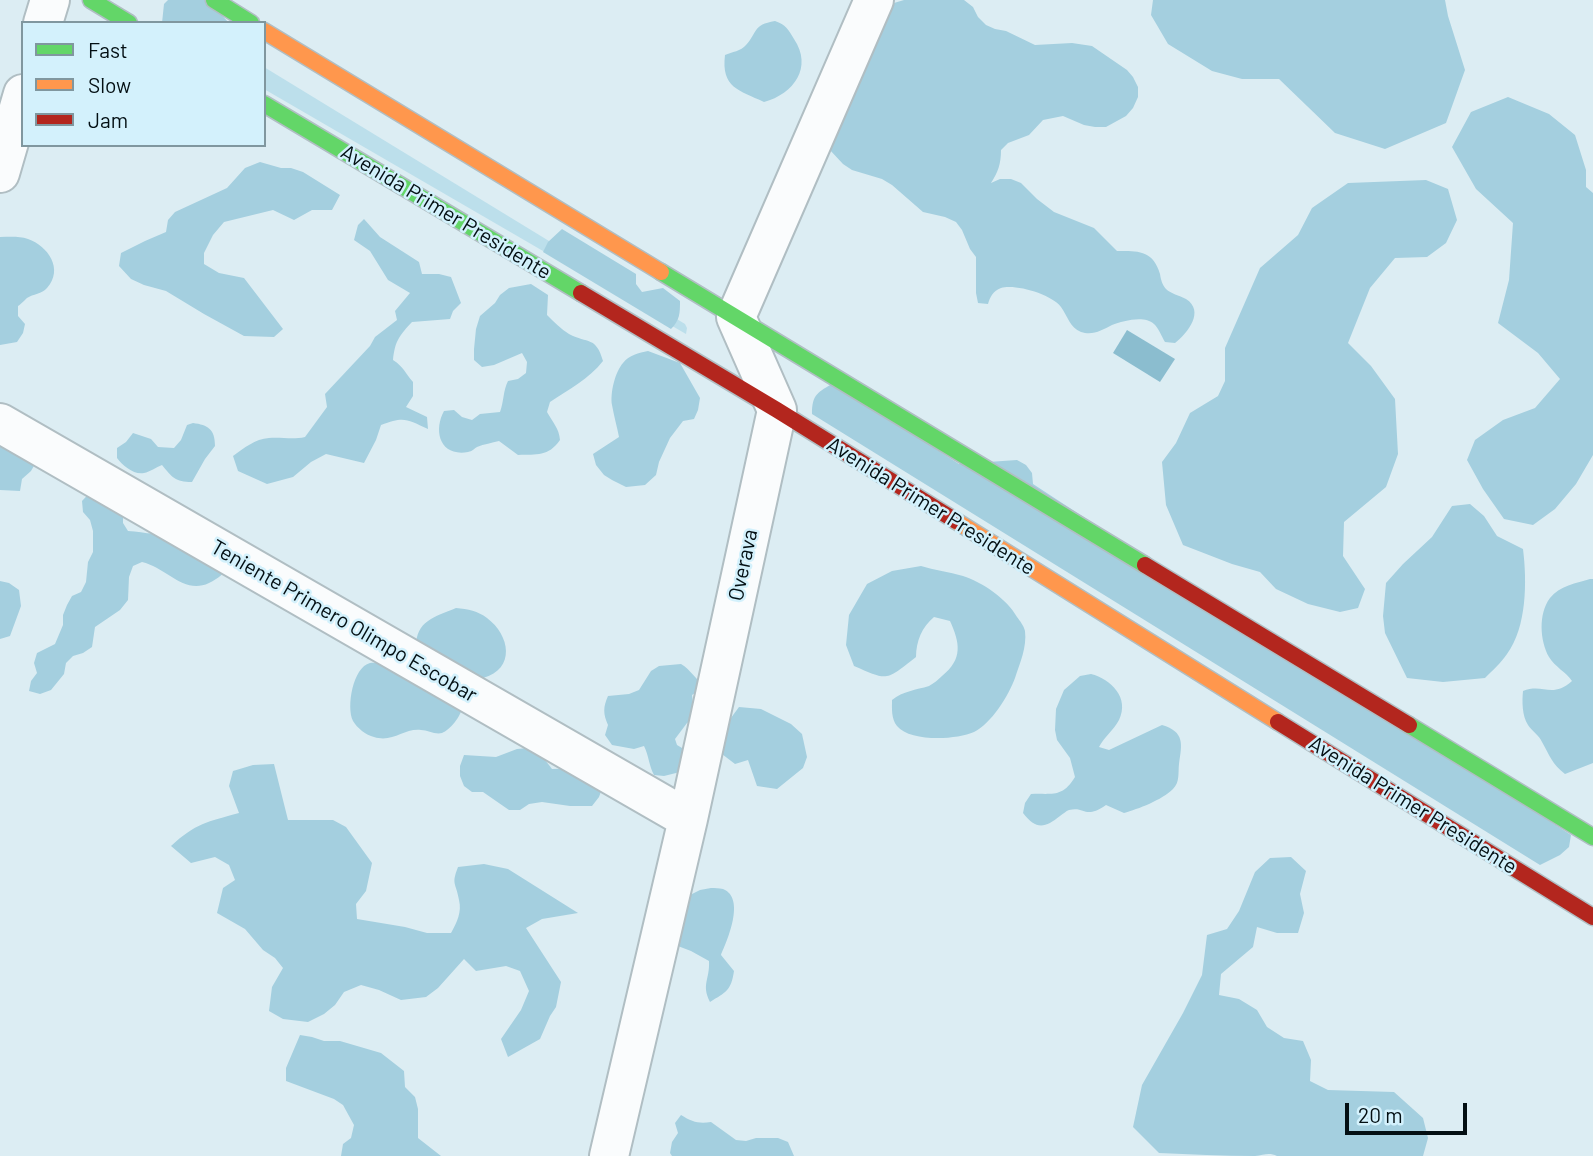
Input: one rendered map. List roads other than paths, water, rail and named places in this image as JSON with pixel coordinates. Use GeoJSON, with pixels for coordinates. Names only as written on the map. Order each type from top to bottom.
{"type":"FeatureCollection","features":[{"type":"Feature","properties":{"kind":"main road"},"geometry":{"type":"LineString","coordinates":[[91,0],[126,21]]}},
{"type":"Feature","properties":{"kind":"main road"},"geometry":{"type":"LineString","coordinates":[[214,0],[248,21]]}},
{"type":"Feature","properties":{"kind":"main road"},"geometry":{"type":"LineString","coordinates":[[266,32],[1593,837]]}},
{"type":"Feature","properties":{"kind":"main road","name":"Avenida Primer Presidente"},"geometry":{"type":"LineString","coordinates":[[266,104],[776,410],[1593,918]]}},
{"type":"Feature","properties":{"kind":"street"},"geometry":{"type":"LineString","coordinates":[[44,21],[50,0]]}},
{"type":"Feature","properties":{"kind":"street"},"geometry":{"type":"LineString","coordinates":[[776,410],[736,317],[874,0]]}},
{"type":"Feature","properties":{"kind":"street"},"geometry":{"type":"LineString","coordinates":[[0,173],[21,101]]}},
{"type":"Feature","properties":{"kind":"street","name":"Overava"},"geometry":{"type":"LineString","coordinates":[[609,1156],[688,819],[776,410]]}},
{"type":"Feature","properties":{"kind":"street","name":"Teniente Primero Olimpo Escobar"},"geometry":{"type":"LineString","coordinates":[[0,423],[688,819]]}}]}
